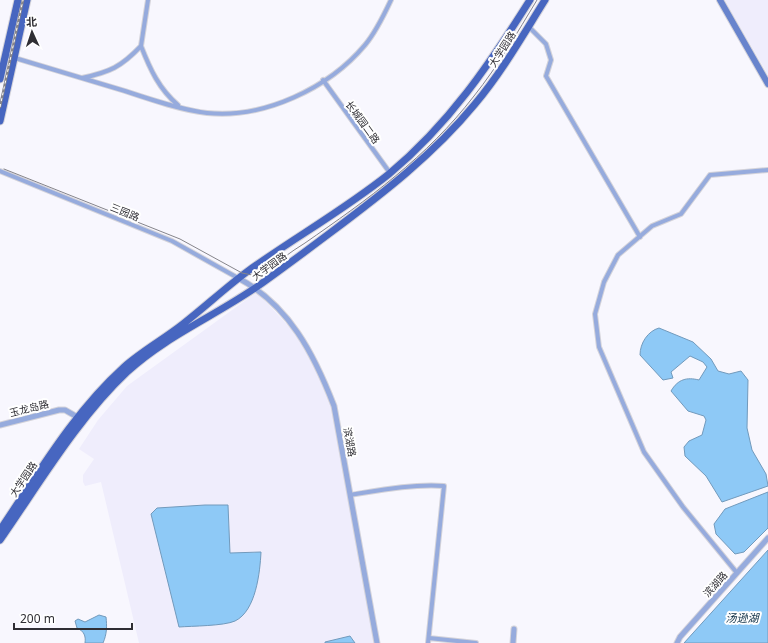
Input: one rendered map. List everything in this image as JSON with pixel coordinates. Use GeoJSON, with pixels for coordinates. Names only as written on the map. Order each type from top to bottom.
{"type":"FeatureCollection","features":[{"type":"Feature","properties":{"kind":"main road"},"geometry":{"type":"LineString","coordinates":[[0,79],[18,0]]}},
{"type":"Feature","properties":{"kind":"main road"},"geometry":{"type":"LineString","coordinates":[[0,121],[27,0]]}},
{"type":"Feature","properties":{"kind":"main road","name":"大学园路"},"geometry":{"type":"LineString","coordinates":[[0,530],[81,419],[125,366],[183,324],[238,278],[331,217],[390,173],[437,128],[467,95],[530,0]]}},
{"type":"Feature","properties":{"kind":"main road","name":"大学园路"},"geometry":{"type":"LineString","coordinates":[[0,540],[81,419],[128,371],[186,328],[256,288],[387,191],[424,159],[476,104],[545,0]]}},
{"type":"Feature","properties":{"kind":"main road"},"geometry":{"type":"LineString","coordinates":[[720,0],[768,84]]}},
{"type":"Feature","properties":{"kind":"street"},"geometry":{"type":"LineString","coordinates":[[148,0],[141,46],[156,80],[168,97],[180,106]]}},
{"type":"Feature","properties":{"kind":"street"},"geometry":{"type":"LineString","coordinates":[[6,55],[206,113],[235,114],[274,105],[313,88],[340,69],[365,45],[382,20],[391,0]]}},
{"type":"Feature","properties":{"kind":"street"},"geometry":{"type":"LineString","coordinates":[[528,26],[546,44],[551,60],[546,76],[640,237]]}},
{"type":"Feature","properties":{"kind":"street"},"geometry":{"type":"LineString","coordinates":[[82,78],[108,73],[127,61],[141,46]]}},
{"type":"Feature","properties":{"kind":"street","name":"长城园二路"},"geometry":{"type":"LineString","coordinates":[[323,80],[390,173]]}},
{"type":"Feature","properties":{"kind":"street"},"geometry":{"type":"LineString","coordinates":[[737,573],[683,507],[644,452],[599,347],[595,314],[604,282],[618,255],[652,226],[681,214],[710,175],[768,170]]}},
{"type":"Feature","properties":{"kind":"street","name":"三园路"},"geometry":{"type":"LineString","coordinates":[[0,172],[172,240],[238,278]]}},
{"type":"Feature","properties":{"kind":"street","name":"滨湖路"},"geometry":{"type":"LineString","coordinates":[[238,278],[256,288],[294,324],[320,370],[334,406],[377,643]]}},
{"type":"Feature","properties":{"kind":"street","name":"玉龙岛路"},"geometry":{"type":"LineString","coordinates":[[0,425],[59,410],[65,410],[81,419]]}},
{"type":"Feature","properties":{"kind":"street"},"geometry":{"type":"LineString","coordinates":[[350,495],[388,488],[428,485],[444,486],[429,640],[476,643]]}},
{"type":"Feature","properties":{"kind":"street","name":"滨湖路"},"geometry":{"type":"LineString","coordinates":[[677,643],[680,637],[768,538]]}},
{"type":"Feature","properties":{"kind":"street"},"geometry":{"type":"LineString","coordinates":[[513,643],[514,629]]}},
{"type":"Feature","properties":{"kind":"shaded area"},"geometry":{"type":"Polygon","coordinates":[[[725,0],[768,0],[768,75],[731,11],[725,0]]]}},
{"type":"Feature","properties":{"kind":"shaded area"},"geometry":{"type":"Polygon","coordinates":[[[257,292],[294,332],[316,367],[334,413],[376,643],[139,643],[101,482],[85,486],[83,482],[83,475],[94,459],[79,449],[98,420],[127,386],[257,292]]]}},
{"type":"Feature","properties":{"kind":"water"},"geometry":{"type":"Polygon","coordinates":[[[659,328],[693,342],[711,359],[718,371],[729,374],[741,371],[748,380],[747,428],[752,450],[766,474],[768,486],[722,502],[706,476],[685,456],[684,447],[689,441],[702,435],[706,420],[704,416],[688,411],[671,391],[680,381],[687,379],[699,380],[707,367],[703,362],[690,356],[671,372],[673,378],[663,380],[640,355],[641,346],[645,338],[651,332],[659,328]]]}},
{"type":"Feature","properties":{"kind":"water"},"geometry":{"type":"Polygon","coordinates":[[[768,492],[768,528],[744,552],[735,554],[716,534],[714,524],[725,509],[768,492]]]}},
{"type":"Feature","properties":{"kind":"water"},"geometry":{"type":"Polygon","coordinates":[[[228,505],[230,553],[261,552],[256,590],[248,609],[235,621],[216,625],[179,627],[151,514],[157,508],[228,505]]]}},
{"type":"Feature","properties":{"kind":"water","name":"汤逊湖"},"geometry":{"type":"Polygon","coordinates":[[[768,550],[768,643],[684,643],[768,550]]]}},
{"type":"Feature","properties":{"kind":"water"},"geometry":{"type":"Polygon","coordinates":[[[99,615],[106,617],[107,624],[103,643],[85,643],[84,634],[77,628],[75,621],[78,619],[85,622],[99,615]]]}},
{"type":"Feature","properties":{"kind":"water"},"geometry":{"type":"Polygon","coordinates":[[[350,636],[355,643],[325,643],[325,642],[350,636]]]}},
{"type":"Feature","properties":{"kind":"tram line"},"geometry":{"type":"LineString","coordinates":[[4,169],[180,239],[242,273],[252,275],[262,273],[373,194],[436,139],[456,118],[483,85],[537,0]]}},
{"type":"Feature","properties":{"kind":"railway"},"geometry":{"type":"LineString","coordinates":[[0,107],[23,0]]}}]}
